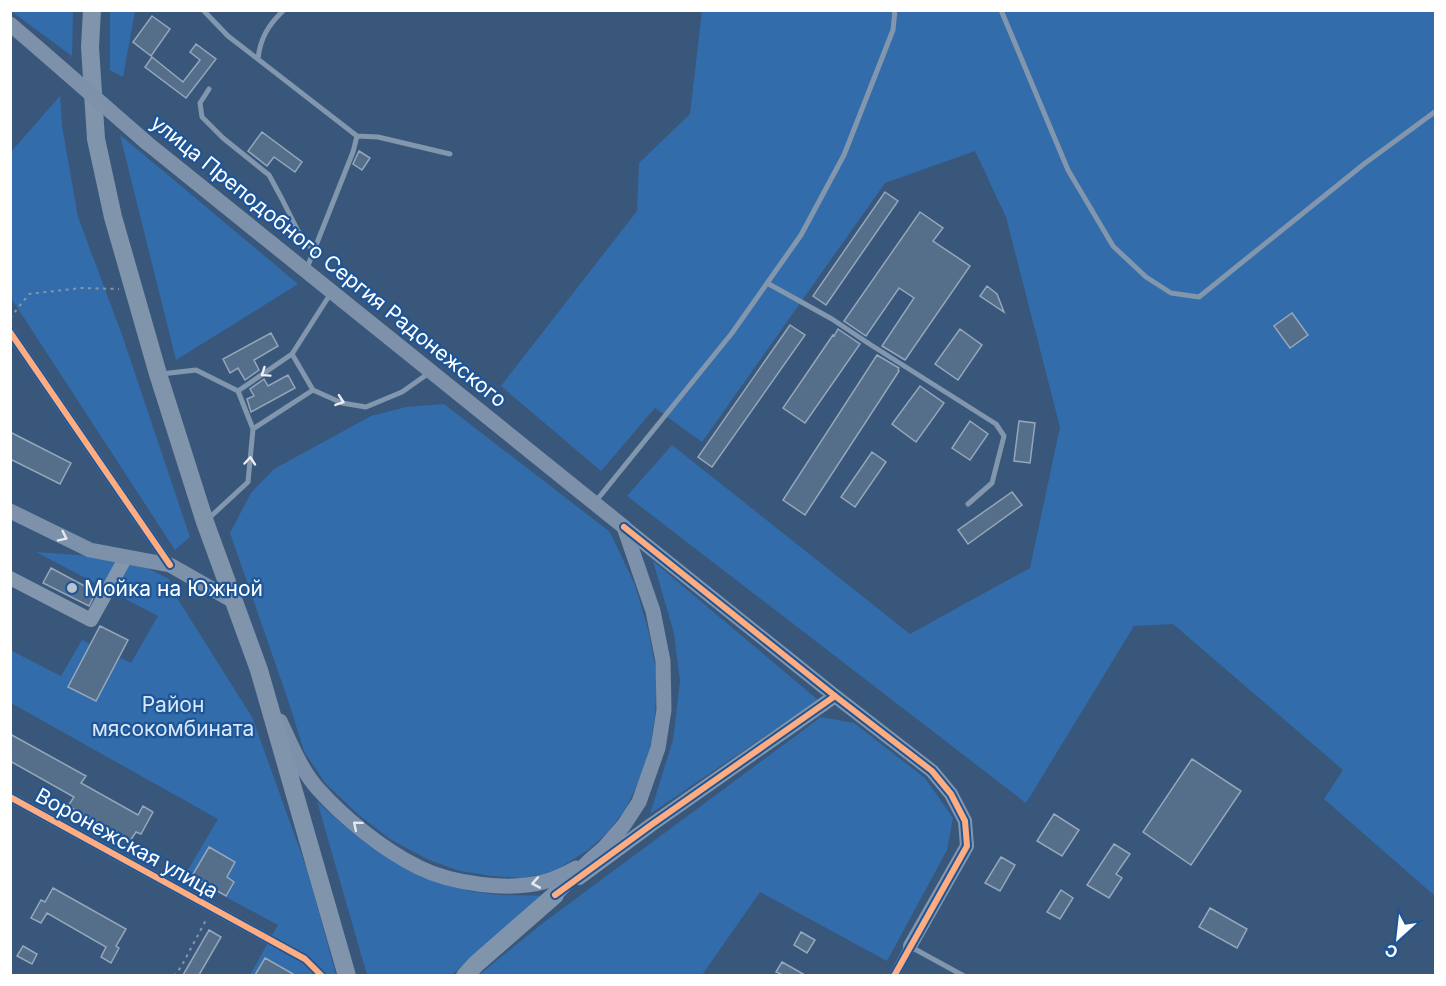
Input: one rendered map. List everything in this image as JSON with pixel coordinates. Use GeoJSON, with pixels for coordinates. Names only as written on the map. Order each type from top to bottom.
{"type":"FeatureCollection","features":[{"type":"Feature","properties":{"kind":"highway"},"geometry":{"type":"LineString","coordinates":[[92,10],[90,46],[96,139],[112,217],[205,522],[259,670],[347,975]]}},
{"type":"Feature","properties":{"kind":"highway"},"geometry":{"type":"LineString","coordinates":[[465,975],[555,895]]}},
{"type":"Feature","properties":{"kind":"main road","name":"улица Преподобного Сергия Радонежского"},"geometry":{"type":"LineString","coordinates":[[10,24],[147,143],[624,527]]}},
{"type":"Feature","properties":{"kind":"main road"},"geometry":{"type":"LineString","coordinates":[[10,511],[90,550],[170,565],[235,602]]}},
{"type":"Feature","properties":{"kind":"main road"},"geometry":{"type":"LineString","coordinates":[[555,895],[604,848],[624,825],[639,802],[658,748],[664,710],[663,661],[653,611],[624,527]]}},
{"type":"Feature","properties":{"kind":"main road"},"geometry":{"type":"LineString","coordinates":[[259,670],[280,722],[299,760],[317,787],[344,814],[389,850],[418,867],[439,875],[486,886],[522,885],[548,881],[589,861]]}},
{"type":"Feature","properties":{"kind":"street"},"geometry":{"type":"LineString","coordinates":[[10,332],[170,565]]}},
{"type":"Feature","properties":{"kind":"street"},"geometry":{"type":"LineString","coordinates":[[624,527],[932,771],[951,794],[965,821],[967,846],[894,975]]}},
{"type":"Feature","properties":{"kind":"street"},"geometry":{"type":"LineString","coordinates":[[10,578],[91,620],[126,557]]}},
{"type":"Feature","properties":{"kind":"street"},"geometry":{"type":"LineString","coordinates":[[555,895],[835,696]]}},
{"type":"Feature","properties":{"kind":"street","name":"Воронежская улица"},"geometry":{"type":"LineString","coordinates":[[10,797],[305,959],[322,975]]}},
{"type":"Feature","properties":{"kind":"street"},"geometry":{"type":"LineString","coordinates":[[604,848],[651,825]]}},
{"type":"Feature","properties":{"kind":"lane"},"geometry":{"type":"LineString","coordinates":[[203,10],[228,36],[357,136],[378,137],[450,154]]}},
{"type":"Feature","properties":{"kind":"lane"},"geometry":{"type":"LineString","coordinates":[[258,59],[259,45],[271,23],[284,10]]}},
{"type":"Feature","properties":{"kind":"lane"},"geometry":{"type":"LineString","coordinates":[[595,502],[732,333],[801,235],[844,155],[893,30],[895,10]]}},
{"type":"Feature","properties":{"kind":"lane"},"geometry":{"type":"LineString","coordinates":[[1001,10],[1068,170],[1113,246],[1146,277],[1171,293],[1199,297],[1364,164],[1436,111]]}},
{"type":"Feature","properties":{"kind":"lane"},"geometry":{"type":"LineString","coordinates":[[208,89],[200,103],[202,117],[223,138],[269,175],[298,231],[314,252]]}},
{"type":"Feature","properties":{"kind":"lane"},"geometry":{"type":"LineString","coordinates":[[306,271],[353,152],[357,136]]}},
{"type":"Feature","properties":{"kind":"lane"},"geometry":{"type":"LineString","coordinates":[[767,283],[831,319],[996,424],[1004,436],[992,483],[969,504]]}},
{"type":"Feature","properties":{"kind":"lane"},"geometry":{"type":"LineString","coordinates":[[238,392],[292,354],[332,292]]}},
{"type":"Feature","properties":{"kind":"lane"},"geometry":{"type":"LineString","coordinates":[[292,354],[313,390],[342,403],[366,407],[402,392],[431,371]]}},
{"type":"Feature","properties":{"kind":"lane"},"geometry":{"type":"LineString","coordinates":[[158,374],[196,370],[238,392],[253,429],[248,482],[205,522]]}},
{"type":"Feature","properties":{"kind":"lane"},"geometry":{"type":"LineString","coordinates":[[253,429],[313,390]]}},
{"type":"Feature","properties":{"kind":"lane"},"geometry":{"type":"LineString","coordinates":[[910,946],[964,975]]}},
{"type":"Feature","properties":{"kind":"path"},"geometry":{"type":"LineString","coordinates":[[10,318],[29,294],[81,288],[134,289]]}},
{"type":"Feature","properties":{"kind":"path"},"geometry":{"type":"LineString","coordinates":[[174,975],[181,967],[212,909]]}},
{"type":"Feature","properties":{"kind":"green space"},"geometry":{"type":"Polygon","coordinates":[[[11,11],[73,11],[72,56],[11,11]]]}},
{"type":"Feature","properties":{"kind":"green space"},"geometry":{"type":"Polygon","coordinates":[[[110,11],[135,11],[123,77],[110,70],[110,11]]]}},
{"type":"Feature","properties":{"kind":"green space"},"geometry":{"type":"Polygon","coordinates":[[[702,11],[1435,11],[1435,896],[1324,799],[1343,770],[1173,624],[1134,626],[1026,803],[627,496],[672,445],[910,634],[1030,568],[1060,427],[1006,217],[975,151],[885,183],[702,442],[655,408],[601,471],[501,386],[637,211],[639,163],[690,114],[702,11]]]}},
{"type":"Feature","properties":{"kind":"green space"},"geometry":{"type":"Polygon","coordinates":[[[60,96],[62,126],[78,217],[122,335],[190,537],[175,550],[11,298],[11,152],[60,96]]]}},
{"type":"Feature","properties":{"kind":"green space"},"geometry":{"type":"Polygon","coordinates":[[[120,135],[298,284],[176,360],[120,135]]]}},
{"type":"Feature","properties":{"kind":"green space"},"geometry":{"type":"Polygon","coordinates":[[[444,404],[610,532],[635,585],[648,629],[657,675],[655,715],[650,748],[639,781],[625,810],[606,834],[588,850],[553,872],[522,878],[492,876],[460,871],[429,860],[390,839],[359,815],[325,783],[304,751],[230,533],[251,493],[274,469],[371,416],[406,407],[444,404]]]}},
{"type":"Feature","properties":{"kind":"green space","name":"Район мясокомбината"},"geometry":{"type":"Polygon","coordinates":[[[36,552],[92,556],[143,566],[169,579],[174,593],[252,717],[308,872],[336,975],[250,975],[278,925],[185,875],[218,819],[11,703],[10,650],[61,676],[82,640],[131,663],[158,616],[36,552]]]}},
{"type":"Feature","properties":{"kind":"green space"},"geometry":{"type":"Polygon","coordinates":[[[653,561],[818,700],[650,814],[673,740],[680,681],[674,633],[653,561]]]}},
{"type":"Feature","properties":{"kind":"green space"},"geometry":{"type":"Polygon","coordinates":[[[821,717],[854,723],[925,778],[953,818],[947,850],[887,961],[760,892],[702,975],[479,975],[543,923],[821,717]]]}},
{"type":"Feature","properties":{"kind":"green space"},"geometry":{"type":"Polygon","coordinates":[[[317,801],[372,847],[414,872],[459,889],[505,895],[543,896],[452,975],[367,975],[317,801]]]}},
{"type":"Feature","properties":{"kind":"building"},"geometry":{"type":"Polygon","coordinates":[[[152,16],[170,29],[151,56],[133,42],[152,16]]]}},
{"type":"Feature","properties":{"kind":"building"},"geometry":{"type":"Polygon","coordinates":[[[196,44],[216,59],[186,98],[145,67],[152,57],[183,82],[200,60],[190,52],[196,44]]]}},
{"type":"Feature","properties":{"kind":"building"},"geometry":{"type":"Polygon","coordinates":[[[262,132],[302,162],[295,172],[274,157],[267,166],[248,151],[262,132]]]}},
{"type":"Feature","properties":{"kind":"building"},"geometry":{"type":"Polygon","coordinates":[[[359,151],[370,158],[362,170],[353,164],[359,151]]]}},
{"type":"Feature","properties":{"kind":"building"},"geometry":{"type":"Polygon","coordinates":[[[885,192],[898,201],[826,305],[813,296],[885,192]]]}},
{"type":"Feature","properties":{"kind":"building"},"geometry":{"type":"Polygon","coordinates":[[[920,212],[943,228],[933,241],[970,266],[905,360],[882,346],[914,298],[899,288],[866,336],[844,321],[920,212]]]}},
{"type":"Feature","properties":{"kind":"building"},"geometry":{"type":"Polygon","coordinates":[[[987,286],[997,294],[1004,312],[980,296],[987,286]]]}},
{"type":"Feature","properties":{"kind":"building"},"geometry":{"type":"Polygon","coordinates":[[[1292,313],[1308,335],[1290,348],[1274,326],[1292,313]]]}},
{"type":"Feature","properties":{"kind":"building"},"geometry":{"type":"Polygon","coordinates":[[[790,325],[805,335],[712,467],[698,457],[790,325]]]}},
{"type":"Feature","properties":{"kind":"building"},"geometry":{"type":"Polygon","coordinates":[[[838,329],[860,344],[805,423],[783,408],[838,329]]]}},
{"type":"Feature","properties":{"kind":"building"},"geometry":{"type":"Polygon","coordinates":[[[960,329],[982,345],[958,380],[935,364],[960,329]]]}},
{"type":"Feature","properties":{"kind":"building"},"geometry":{"type":"Polygon","coordinates":[[[271,333],[278,346],[254,360],[259,370],[245,380],[238,368],[230,373],[223,359],[271,333]]]}},
{"type":"Feature","properties":{"kind":"building"},"geometry":{"type":"Polygon","coordinates":[[[877,355],[899,368],[899,371],[805,515],[783,500],[877,355]]]}},
{"type":"Feature","properties":{"kind":"building"},"geometry":{"type":"Polygon","coordinates":[[[288,375],[295,388],[251,412],[247,399],[254,396],[250,389],[264,379],[268,386],[288,375]]]}},
{"type":"Feature","properties":{"kind":"building"},"geometry":{"type":"Polygon","coordinates":[[[920,386],[944,403],[916,442],[892,424],[920,386]]]}},
{"type":"Feature","properties":{"kind":"building"},"geometry":{"type":"Polygon","coordinates":[[[970,421],[988,434],[970,460],[952,448],[970,421]]]}},
{"type":"Feature","properties":{"kind":"building"},"geometry":{"type":"Polygon","coordinates":[[[1019,421],[1035,423],[1030,463],[1014,461],[1019,421]]]}},
{"type":"Feature","properties":{"kind":"building"},"geometry":{"type":"Polygon","coordinates":[[[10,432],[71,463],[60,484],[10,459],[10,432]]]}},
{"type":"Feature","properties":{"kind":"building"},"geometry":{"type":"Polygon","coordinates":[[[872,452],[886,462],[855,507],[841,497],[872,452]]]}},
{"type":"Feature","properties":{"kind":"building"},"geometry":{"type":"Polygon","coordinates":[[[1012,492],[1022,505],[968,544],[958,530],[1012,492]]]}},
{"type":"Feature","properties":{"kind":"building","name":"Мойка на Южной"},"geometry":{"type":"Polygon","coordinates":[[[51,568],[96,592],[89,606],[43,583],[51,568]]]}},
{"type":"Feature","properties":{"kind":"building"},"geometry":{"type":"Polygon","coordinates":[[[100,626],[128,640],[96,701],[68,687],[100,626]]]}},
{"type":"Feature","properties":{"kind":"building"},"geometry":{"type":"Polygon","coordinates":[[[10,734],[86,776],[81,783],[138,815],[143,806],[153,812],[141,834],[136,832],[130,841],[68,806],[74,797],[10,761],[10,734]]]}},
{"type":"Feature","properties":{"kind":"building"},"geometry":{"type":"Polygon","coordinates":[[[1192,759],[1241,791],[1191,865],[1143,832],[1192,759]]]}},
{"type":"Feature","properties":{"kind":"building"},"geometry":{"type":"Polygon","coordinates":[[[1054,814],[1079,830],[1062,856],[1037,841],[1054,814]]]}},
{"type":"Feature","properties":{"kind":"building"},"geometry":{"type":"Polygon","coordinates":[[[1114,844],[1130,854],[1116,874],[1122,878],[1109,898],[1087,885],[1114,844]]]}},
{"type":"Feature","properties":{"kind":"building"},"geometry":{"type":"Polygon","coordinates":[[[209,847],[235,862],[227,877],[234,882],[226,896],[192,876],[209,847]]]}},
{"type":"Feature","properties":{"kind":"building"},"geometry":{"type":"Polygon","coordinates":[[[1001,857],[1015,865],[1000,891],[985,883],[1001,857]]]}},
{"type":"Feature","properties":{"kind":"building"},"geometry":{"type":"Polygon","coordinates":[[[53,888],[126,929],[116,946],[119,948],[111,963],[101,957],[106,947],[47,913],[41,923],[31,918],[41,900],[45,902],[53,888]]]}},
{"type":"Feature","properties":{"kind":"building"},"geometry":{"type":"Polygon","coordinates":[[[1061,890],[1073,898],[1060,919],[1047,912],[1061,890]]]}},
{"type":"Feature","properties":{"kind":"building"},"geometry":{"type":"Polygon","coordinates":[[[1210,908],[1247,929],[1237,948],[1199,927],[1210,908]]]}},
{"type":"Feature","properties":{"kind":"building"},"geometry":{"type":"Polygon","coordinates":[[[209,930],[221,937],[199,975],[183,975],[209,930]]]}},
{"type":"Feature","properties":{"kind":"building"},"geometry":{"type":"Polygon","coordinates":[[[801,932],[815,940],[807,953],[794,945],[801,932]]]}},
{"type":"Feature","properties":{"kind":"building"},"geometry":{"type":"Polygon","coordinates":[[[23,946],[37,954],[32,964],[17,956],[23,946]]]}},
{"type":"Feature","properties":{"kind":"building"},"geometry":{"type":"Polygon","coordinates":[[[265,958],[295,975],[255,975],[265,958]]]}},
{"type":"Feature","properties":{"kind":"building"},"geometry":{"type":"Polygon","coordinates":[[[782,962],[805,975],[783,975],[776,972],[782,962]]]}},
{"type":"Feature","properties":{"kind":"cycle path"},"geometry":{"type":"LineString","coordinates":[[10,332],[170,565]]}},
{"type":"Feature","properties":{"kind":"cycle path"},"geometry":{"type":"LineString","coordinates":[[624,527],[932,771],[951,794],[965,821],[967,846],[894,976]]}},
{"type":"Feature","properties":{"kind":"cycle path"},"geometry":{"type":"LineString","coordinates":[[555,895],[835,696]]}},
{"type":"Feature","properties":{"kind":"cycle path"},"geometry":{"type":"LineString","coordinates":[[10,797],[305,959],[322,976]]}},
{"type":"Feature","properties":{"kind":"place","name":"Мойка на Южной"},"geometry":{"type":"Point","coordinates":[72,588]}}]}
